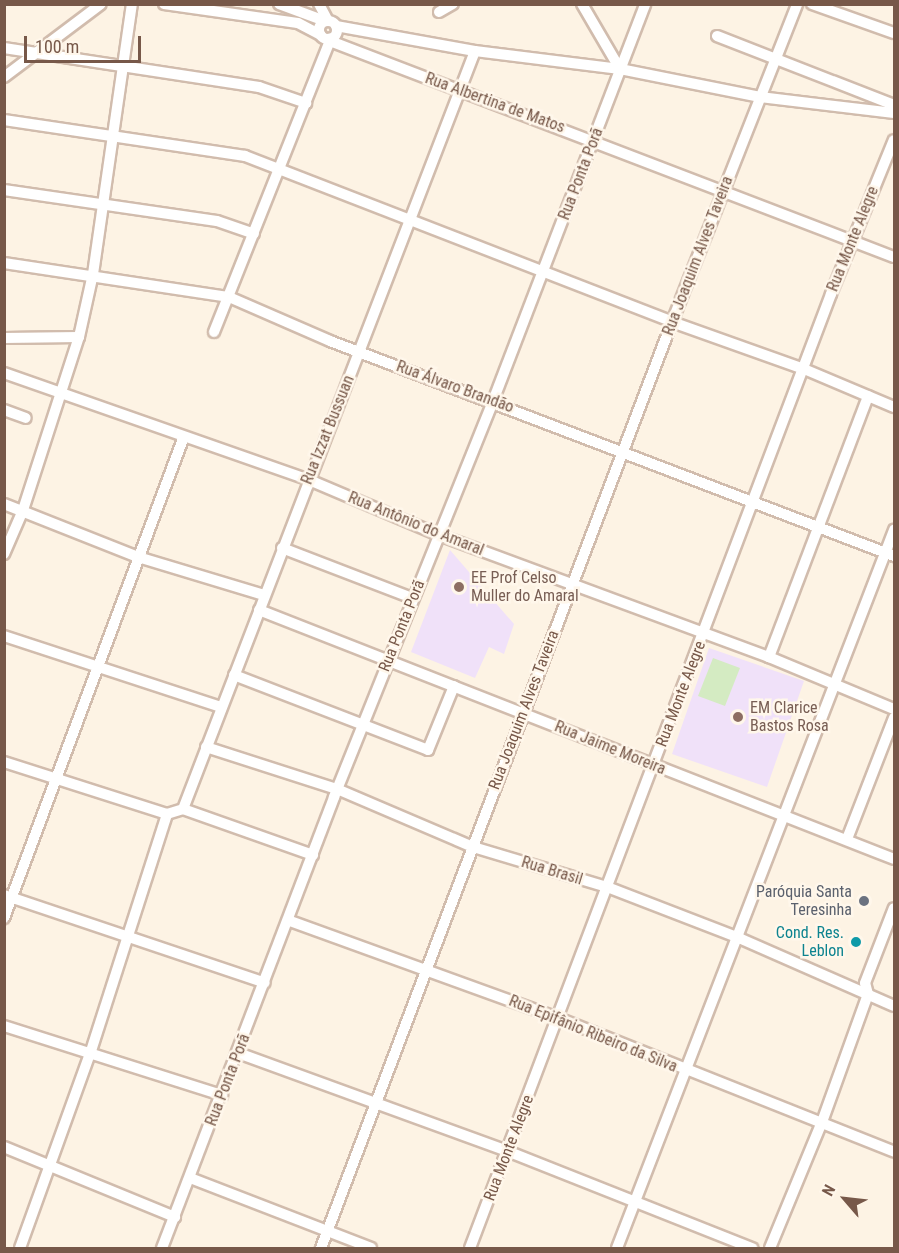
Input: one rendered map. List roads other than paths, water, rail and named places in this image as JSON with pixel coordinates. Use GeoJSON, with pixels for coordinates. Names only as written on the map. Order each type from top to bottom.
{"type":"FeatureCollection","features":[{"type":"Feature","properties":{"kind":"street"},"geometry":{"type":"LineString","coordinates":[[4,77],[101,4]]}},
{"type":"Feature","properties":{"kind":"street"},"geometry":{"type":"LineString","coordinates":[[4,554],[23,510],[79,337],[93,273],[132,4]]}},
{"type":"Feature","properties":{"kind":"street","name":"Rua Albertina de Matos"},"geometry":{"type":"LineString","coordinates":[[164,4],[298,23],[327,38],[894,257]]}},
{"type":"Feature","properties":{"kind":"street"},"geometry":{"type":"LineString","coordinates":[[279,4],[330,23],[476,51],[620,69],[760,97],[894,113]]}},
{"type":"Feature","properties":{"kind":"street"},"geometry":{"type":"LineString","coordinates":[[214,332],[281,169],[327,38],[336,34],[319,4]]}},
{"type":"Feature","properties":{"kind":"street"},"geometry":{"type":"LineString","coordinates":[[439,12],[453,4]]}},
{"type":"Feature","properties":{"kind":"street"},"geometry":{"type":"LineString","coordinates":[[582,4],[620,69]]}},
{"type":"Feature","properties":{"kind":"street","name":"Rua Ponta Porã"},"geometry":{"type":"LineString","coordinates":[[162,1248],[290,921],[337,789],[493,401],[595,140],[645,4]]}},
{"type":"Feature","properties":{"kind":"street","name":"Rua Joaquim Alves Taveira"},"geometry":{"type":"LineString","coordinates":[[321,1248],[427,971],[522,713],[797,4]]}},
{"type":"Feature","properties":{"kind":"street"},"geometry":{"type":"LineString","coordinates":[[812,4],[894,33]]}},
{"type":"Feature","properties":{"kind":"street"},"geometry":{"type":"LineString","coordinates":[[327,38],[319,29],[330,23]]}},
{"type":"Feature","properties":{"kind":"street"},"geometry":{"type":"LineString","coordinates":[[717,36],[894,105]]}},
{"type":"Feature","properties":{"kind":"street"},"geometry":{"type":"LineString","coordinates":[[4,48],[259,87],[306,103]]}},
{"type":"Feature","properties":{"kind":"street","name":"Rua Izzat Bussuan"},"geometry":{"type":"LineString","coordinates":[[183,809],[307,480],[412,221],[476,51]]}},
{"type":"Feature","properties":{"kind":"street"},"geometry":{"type":"LineString","coordinates":[[4,120],[244,156],[544,270],[672,322],[804,369],[894,407]]}},
{"type":"Feature","properties":{"kind":"street","name":"Rua Monte Alegre"},"geometry":{"type":"LineString","coordinates":[[470,1248],[852,241],[894,140]]}},
{"type":"Feature","properties":{"kind":"street"},"geometry":{"type":"LineString","coordinates":[[4,190],[217,221],[254,234]]}},
{"type":"Feature","properties":{"kind":"street","name":"Rua Álvaro Brandão"},"geometry":{"type":"LineString","coordinates":[[4,263],[93,273],[229,297],[360,352],[890,554]]}},
{"type":"Feature","properties":{"kind":"street"},"geometry":{"type":"LineString","coordinates":[[4,332],[25,336]]}},
{"type":"Feature","properties":{"kind":"street"},"geometry":{"type":"LineString","coordinates":[[4,338],[79,337]]}},
{"type":"Feature","properties":{"kind":"street","name":"Rua Antônio do Amaral"},"geometry":{"type":"LineString","coordinates":[[4,373],[183,439],[307,480],[439,535],[769,657],[894,709]]}},
{"type":"Feature","properties":{"kind":"street"},"geometry":{"type":"LineString","coordinates":[[769,657],[868,396]]}},
{"type":"Feature","properties":{"kind":"street"},"geometry":{"type":"LineString","coordinates":[[4,410],[26,418]]}},
{"type":"Feature","properties":{"kind":"street"},"geometry":{"type":"LineString","coordinates":[[4,918],[8,896],[56,780],[95,669],[183,439]]}},
{"type":"Feature","properties":{"kind":"street"},"geometry":{"type":"LineString","coordinates":[[4,504],[138,557],[264,595]]}},
{"type":"Feature","properties":{"kind":"street"},"geometry":{"type":"LineString","coordinates":[[617,1248],[739,938],[835,685],[890,554],[894,530]]}},
{"type":"Feature","properties":{"kind":"street"},"geometry":{"type":"LineString","coordinates":[[282,548],[412,598]]}},
{"type":"Feature","properties":{"kind":"street","name":"Rua Jaime Moreira"},"geometry":{"type":"LineString","coordinates":[[259,610],[894,859]]}},
{"type":"Feature","properties":{"kind":"street"},"geometry":{"type":"LineString","coordinates":[[4,636],[95,669],[221,707]]}},
{"type":"Feature","properties":{"kind":"street"},"geometry":{"type":"LineString","coordinates":[[234,675],[428,750],[454,686]]}},
{"type":"Feature","properties":{"kind":"street"},"geometry":{"type":"LineString","coordinates":[[847,839],[894,718]]}},
{"type":"Feature","properties":{"kind":"street","name":"Rua Brasil"},"geometry":{"type":"LineString","coordinates":[[206,747],[337,789],[473,847],[607,887],[739,938],[894,1006]]}},
{"type":"Feature","properties":{"kind":"street"},"geometry":{"type":"LineString","coordinates":[[4,762],[167,814],[183,809],[313,855]]}},
{"type":"Feature","properties":{"kind":"street"},"geometry":{"type":"LineString","coordinates":[[20,1248],[91,1051],[167,814]]}},
{"type":"Feature","properties":{"kind":"street"},"geometry":{"type":"LineString","coordinates":[[8,896],[126,939],[265,983]]}},
{"type":"Feature","properties":{"kind":"street"},"geometry":{"type":"LineString","coordinates":[[770,1248],[822,1122],[868,994],[865,983],[894,908]]}},
{"type":"Feature","properties":{"kind":"street","name":"Rua Epifânio Ribeiro da Silva"},"geometry":{"type":"LineString","coordinates":[[290,921],[558,1018],[894,1152]]}},
{"type":"Feature","properties":{"kind":"street"},"geometry":{"type":"LineString","coordinates":[[4,1026],[91,1051],[222,1095]]}},
{"type":"Feature","properties":{"kind":"street"},"geometry":{"type":"LineString","coordinates":[[238,1053],[507,1151],[752,1248]]}},
{"type":"Feature","properties":{"kind":"street"},"geometry":{"type":"LineString","coordinates":[[4,1147],[50,1163],[175,1217]]}},
{"type":"Feature","properties":{"kind":"street"},"geometry":{"type":"LineString","coordinates":[[190,1178],[371,1248]]}},
{"type":"Feature","properties":{"kind":"place","name":"EE Prof Celso Muller do Amaral"},"geometry":{"type":"Point","coordinates":[459,587]}},
{"type":"Feature","properties":{"kind":"place","name":"EM Clarice Bastos Rosa"},"geometry":{"type":"Point","coordinates":[738,717]}},
{"type":"Feature","properties":{"kind":"place","name":"Paróquia Santa Teresinha"},"geometry":{"type":"Point","coordinates":[864,901]}},
{"type":"Feature","properties":{"kind":"place","name":"Cond. Res. Leblon"},"geometry":{"type":"Point","coordinates":[856,942]}}]}
